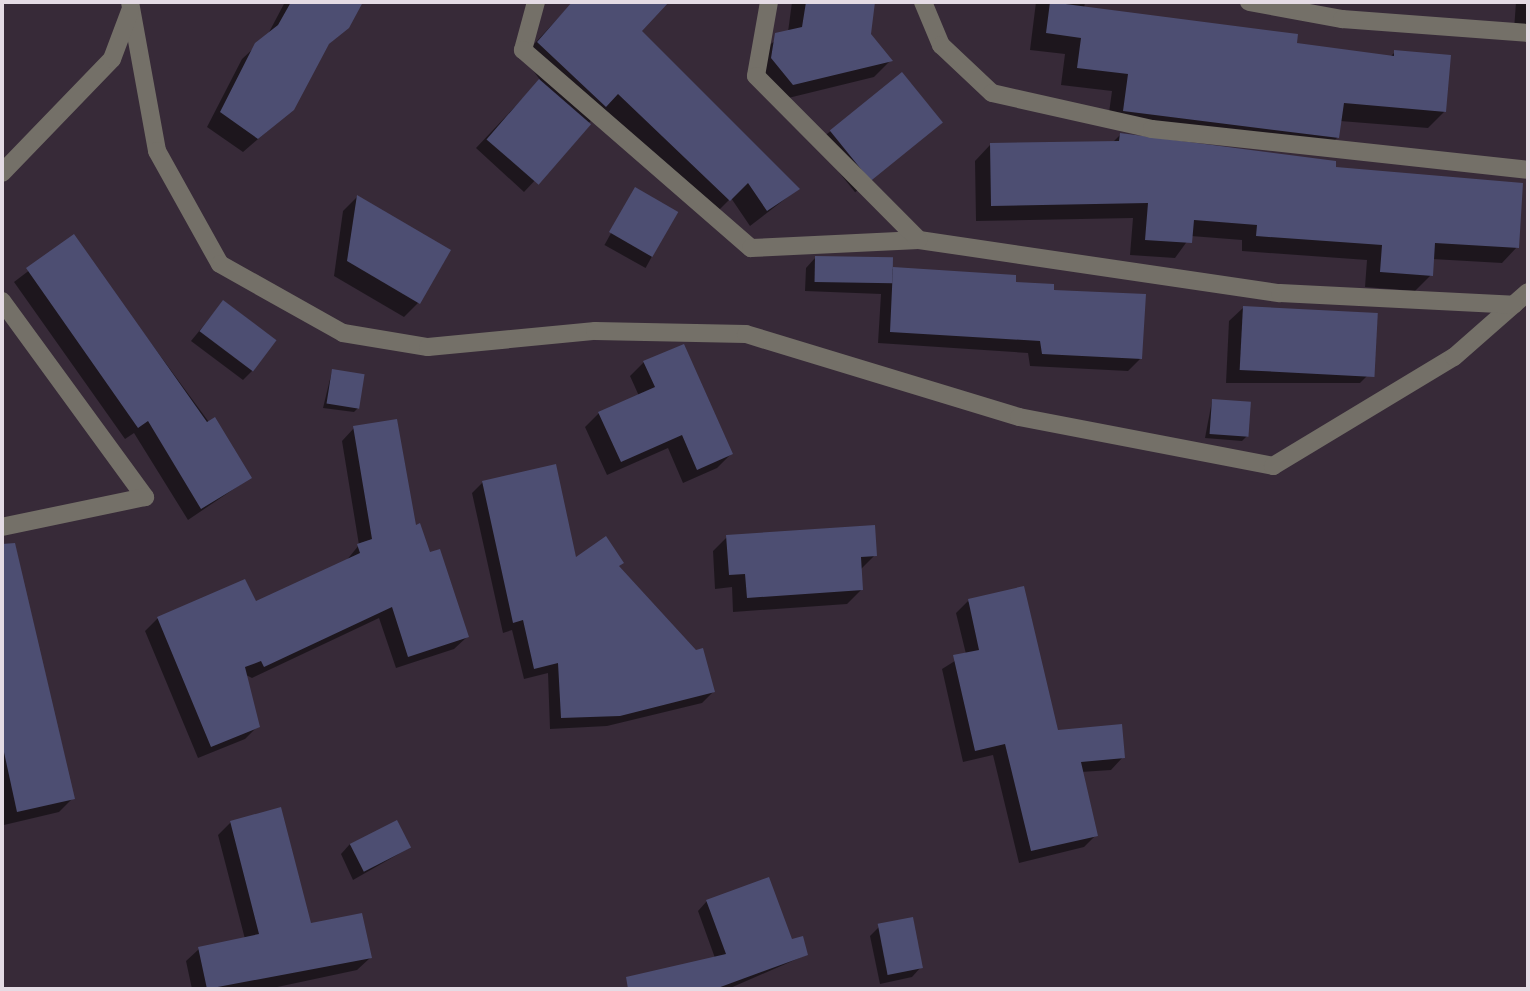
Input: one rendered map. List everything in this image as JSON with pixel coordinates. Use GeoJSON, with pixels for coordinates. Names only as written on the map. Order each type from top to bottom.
{"type":"FeatureCollection","features":[{"type":"Feature","properties":{"kind":"street"},"geometry":{"type":"LineString","coordinates":[[536,2],[523,50],[751,248],[919,240],[1280,293],[1514,305]]}},
{"type":"Feature","properties":{"kind":"street"},"geometry":{"type":"LineString","coordinates":[[769,2],[756,76],[919,240]]}},
{"type":"Feature","properties":{"kind":"street"},"geometry":{"type":"LineString","coordinates":[[923,2],[942,45],[992,93],[1152,129],[1528,170]]}},
{"type":"Feature","properties":{"kind":"street"},"geometry":{"type":"LineString","coordinates":[[1250,2],[1342,19],[1528,33]]}},
{"type":"Feature","properties":{"kind":"street"},"geometry":{"type":"LineString","coordinates":[[2,173],[112,59],[132,3]]}},
{"type":"Feature","properties":{"kind":"street"},"geometry":{"type":"LineString","coordinates":[[132,3],[157,151],[220,264],[343,333],[428,347],[595,331],[746,334],[1019,417],[1272,466],[1454,357],[1528,292]]}},
{"type":"Feature","properties":{"kind":"street"},"geometry":{"type":"LineString","coordinates":[[2,301],[145,497],[2,527]]}},
{"type":"Feature","properties":{"kind":"building"},"geometry":{"type":"Polygon","coordinates":[[[291,2],[363,2],[349,28],[329,44],[294,110],[258,139],[220,112],[255,43],[278,25],[291,2]]]}},
{"type":"Feature","properties":{"kind":"building"},"geometry":{"type":"Polygon","coordinates":[[[572,2],[669,2],[642,31],[800,189],[767,211],[748,183],[730,201],[618,94],[606,107],[537,42],[572,2]]]}},
{"type":"Feature","properties":{"kind":"building"},"geometry":{"type":"Polygon","coordinates":[[[806,2],[875,2],[871,34],[893,61],[793,85],[771,58],[775,33],[802,27],[806,2]]]}},
{"type":"Feature","properties":{"kind":"building"},"geometry":{"type":"Polygon","coordinates":[[[1050,2],[1298,34],[1297,43],[1394,56],[1394,50],[1451,55],[1446,112],[1344,103],[1339,138],[1123,111],[1128,74],[1077,68],[1081,38],[1046,33],[1050,2]]]}},
{"type":"Feature","properties":{"kind":"building"},"geometry":{"type":"Polygon","coordinates":[[[902,72],[943,123],[871,181],[830,131],[902,72]]]}},
{"type":"Feature","properties":{"kind":"building"},"geometry":{"type":"Polygon","coordinates":[[[539,79],[591,124],[539,185],[487,139],[539,79]]]}},
{"type":"Feature","properties":{"kind":"building"},"geometry":{"type":"Polygon","coordinates":[[[1120,133],[1336,161],[1336,167],[1523,183],[1519,248],[1435,243],[1433,276],[1380,272],[1382,245],[1256,236],[1257,225],[1194,220],[1192,243],[1145,240],[1148,203],[991,206],[990,143],[1119,141],[1120,133]]]}},
{"type":"Feature","properties":{"kind":"building"},"geometry":{"type":"Polygon","coordinates":[[[635,187],[678,212],[652,257],[609,232],[635,187]]]}},
{"type":"Feature","properties":{"kind":"building"},"geometry":{"type":"Polygon","coordinates":[[[357,195],[451,250],[420,304],[347,261],[357,195]]]}},
{"type":"Feature","properties":{"kind":"building"},"geometry":{"type":"Polygon","coordinates":[[[74,234],[207,422],[215,417],[252,478],[201,509],[148,421],[138,428],[26,268],[74,234]]]}},
{"type":"Feature","properties":{"kind":"building"},"geometry":{"type":"Polygon","coordinates":[[[815,256],[893,257],[893,283],[815,282],[815,256]]]}},
{"type":"Feature","properties":{"kind":"building"},"geometry":{"type":"Polygon","coordinates":[[[893,267],[1016,275],[1016,282],[1054,284],[1054,290],[1146,294],[1142,359],[1042,354],[1040,341],[890,332],[893,267]]]}},
{"type":"Feature","properties":{"kind":"building"},"geometry":{"type":"Polygon","coordinates":[[[223,300],[277,340],[253,371],[200,331],[223,300]]]}},
{"type":"Feature","properties":{"kind":"building"},"geometry":{"type":"Polygon","coordinates":[[[1243,306],[1378,313],[1374,377],[1240,370],[1243,306]]]}},
{"type":"Feature","properties":{"kind":"building"},"geometry":{"type":"Polygon","coordinates":[[[684,344],[733,454],[697,470],[682,435],[621,462],[598,412],[655,387],[643,361],[684,344]]]}},
{"type":"Feature","properties":{"kind":"building"},"geometry":{"type":"Polygon","coordinates":[[[332,369],[365,374],[359,409],[327,404],[332,369]]]}},
{"type":"Feature","properties":{"kind":"building"},"geometry":{"type":"Polygon","coordinates":[[[1212,399],[1251,402],[1248,437],[1210,434],[1212,399]]]}},
{"type":"Feature","properties":{"kind":"building"},"geometry":{"type":"Polygon","coordinates":[[[397,419],[416,525],[420,523],[430,552],[440,549],[469,637],[408,657],[392,607],[264,667],[261,661],[245,667],[260,727],[211,747],[157,617],[245,579],[256,601],[360,553],[357,544],[372,539],[353,426],[397,419]]]}},
{"type":"Feature","properties":{"kind":"building"},"geometry":{"type":"Polygon","coordinates":[[[556,464],[576,557],[606,536],[624,563],[619,566],[696,650],[703,648],[715,692],[620,716],[561,718],[558,663],[534,669],[523,620],[513,623],[482,481],[556,464]]]}},
{"type":"Feature","properties":{"kind":"building"},"geometry":{"type":"Polygon","coordinates":[[[875,525],[877,556],[861,557],[863,590],[747,598],[745,574],[729,575],[726,535],[875,525]]]}},
{"type":"Feature","properties":{"kind":"building"},"geometry":{"type":"Polygon","coordinates":[[[15,543],[75,799],[17,812],[2,743],[2,544],[15,543]]]}},
{"type":"Feature","properties":{"kind":"building"},"geometry":{"type":"Polygon","coordinates":[[[1024,586],[1058,730],[1122,724],[1125,758],[1081,762],[1098,836],[1031,851],[1005,744],[975,751],[953,655],[979,650],[968,599],[1024,586]]]}},
{"type":"Feature","properties":{"kind":"building"},"geometry":{"type":"Polygon","coordinates":[[[281,807],[311,923],[362,913],[372,958],[207,989],[198,947],[259,934],[230,821],[281,807]]]}},
{"type":"Feature","properties":{"kind":"building"},"geometry":{"type":"Polygon","coordinates":[[[397,820],[411,848],[364,872],[350,844],[397,820]]]}},
{"type":"Feature","properties":{"kind":"building"},"geometry":{"type":"Polygon","coordinates":[[[769,877],[792,939],[803,936],[808,955],[715,989],[628,989],[626,977],[726,954],[706,900],[769,877]]]}},
{"type":"Feature","properties":{"kind":"building"},"geometry":{"type":"Polygon","coordinates":[[[913,917],[923,968],[888,975],[878,924],[913,917]]]}}]}
